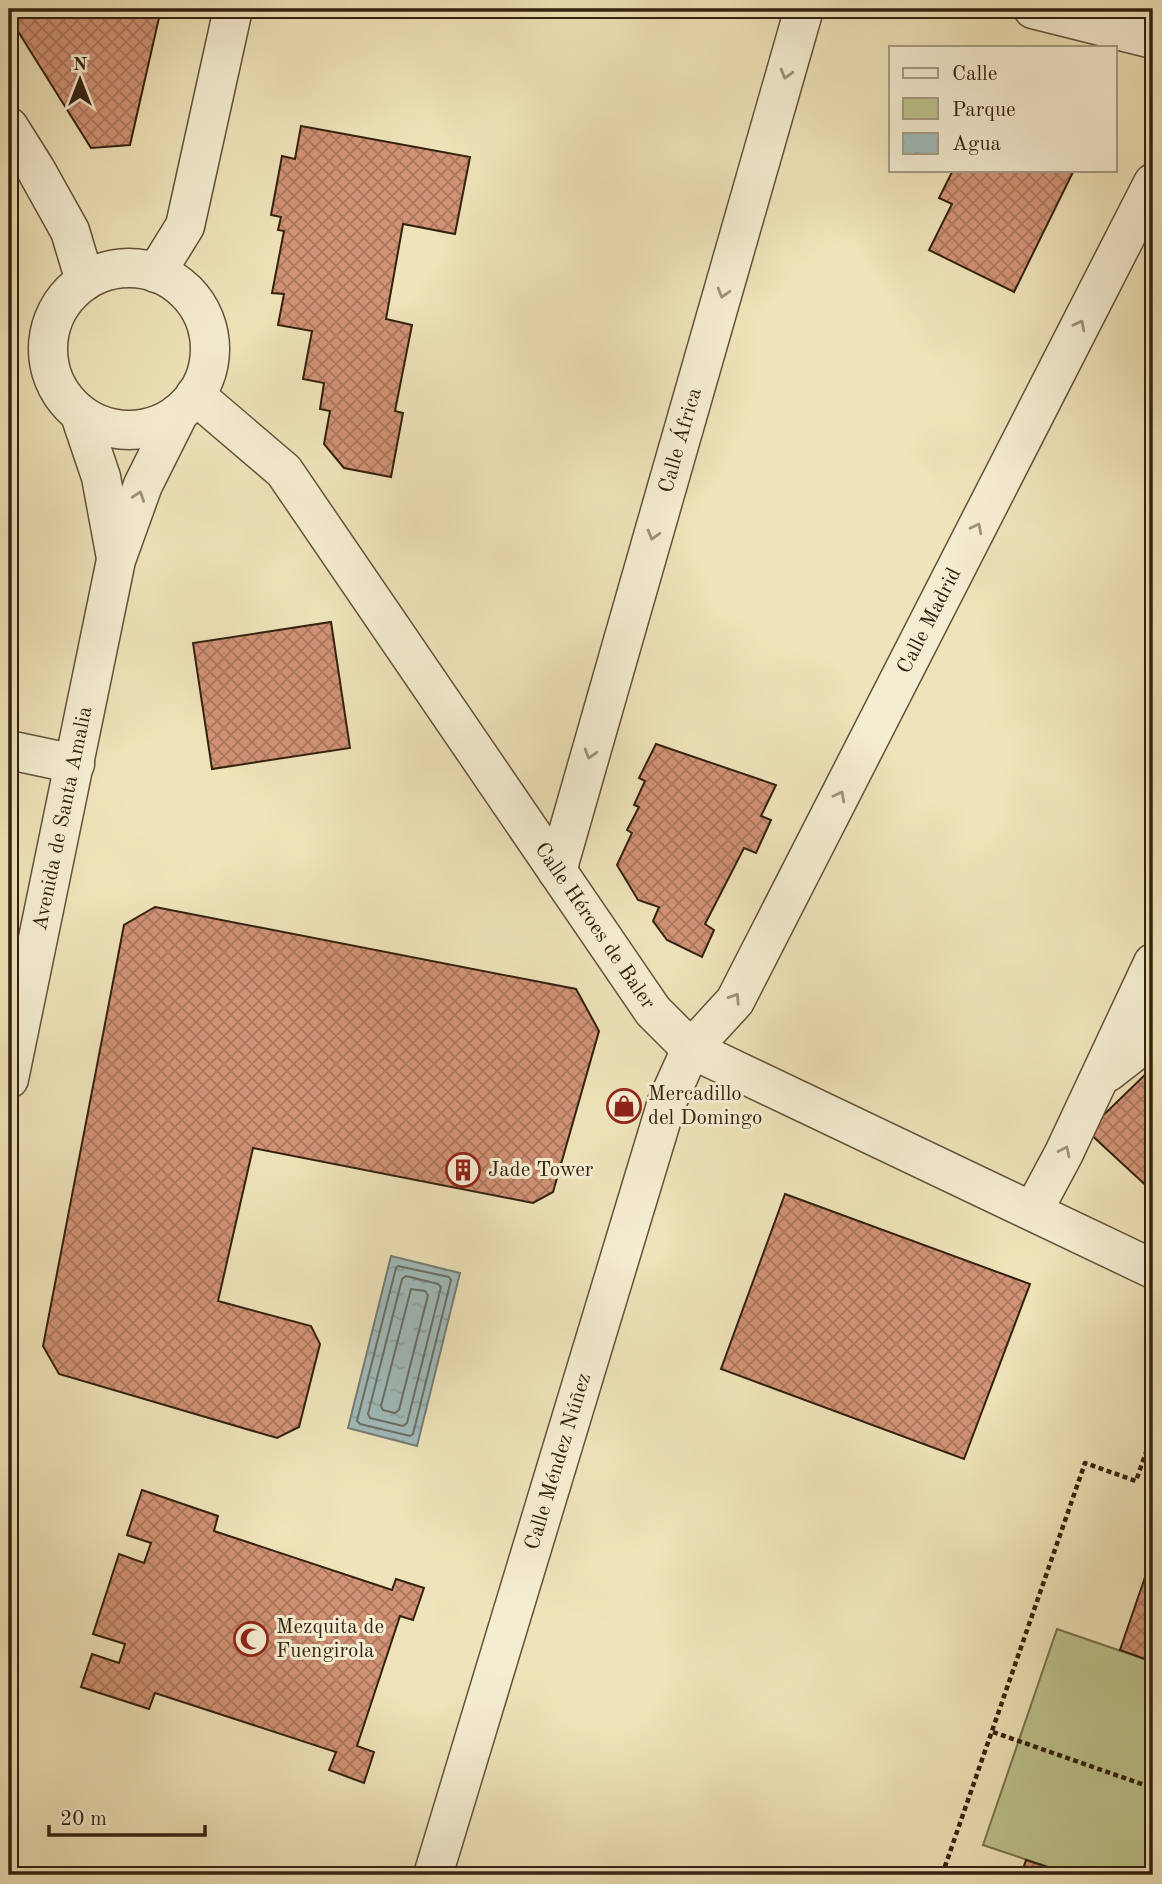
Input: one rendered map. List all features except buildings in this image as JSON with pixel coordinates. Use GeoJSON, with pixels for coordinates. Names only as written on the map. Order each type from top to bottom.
{"type":"FeatureCollection","features":[{"type":"Feature","properties":{"kind":"street"},"geometry":{"type":"LineString","coordinates":[[156,273],[185,226],[233,9]]}},
{"type":"Feature","properties":{"kind":"street","name":"Calle África"},"geometry":{"type":"LineString","coordinates":[[557,871],[804,9]]}},
{"type":"Feature","properties":{"kind":"street"},"geometry":{"type":"LineString","coordinates":[[1033,9],[1153,39]]}},
{"type":"Feature","properties":{"kind":"street"},"geometry":{"type":"LineString","coordinates":[[9,127],[70,231],[85,281]]}},
{"type":"Feature","properties":{"kind":"street","name":"Calle Madrid"},"geometry":{"type":"LineString","coordinates":[[691,1049],[735,1001],[1153,183]]}},
{"type":"Feature","properties":{"kind":"street"},"geometry":{"type":"LineString","coordinates":[[131,268],[156,273],[177,285],[195,302],[206,324],[210,349],[207,373],[187,404],[156,426],[130,430],[103,427],[80,415],[62,396],[50,372],[47,346],[52,321],[65,299],[85,281],[107,271],[131,268]]}},
{"type":"Feature","properties":{"kind":"street","name":"Calle Héroes de Baler"},"geometry":{"type":"LineString","coordinates":[[187,404],[284,471],[653,1011],[691,1049],[1153,1269]]}},
{"type":"Feature","properties":{"kind":"street","name":"Avenida de Santa Amalia"},"geometry":{"type":"LineString","coordinates":[[9,1079],[116,560],[143,485],[187,404]]}},
{"type":"Feature","properties":{"kind":"street","name":"Avenida de Santa Amalia"},"geometry":{"type":"LineString","coordinates":[[80,415],[101,477],[116,560]]}},
{"type":"Feature","properties":{"kind":"street"},"geometry":{"type":"LineString","coordinates":[[9,750],[75,764]]}},
{"type":"Feature","properties":{"kind":"street"},"geometry":{"type":"LineString","coordinates":[[1033,1211],[1064,1153],[1153,963]]}},
{"type":"Feature","properties":{"kind":"street"},"geometry":{"type":"LineString","coordinates":[[1096,1083],[1135,1051],[1153,1031]]}},
{"type":"Feature","properties":{"kind":"street","name":"Calle Méndez Núñez"},"geometry":{"type":"LineString","coordinates":[[433,1875],[667,1102],[691,1049]]}},
{"type":"Feature","properties":{"kind":"path"},"geometry":{"type":"LineString","coordinates":[[942,1875],[1085,1463],[1136,1481],[1153,1432]]}},
{"type":"Feature","properties":{"kind":"path"},"geometry":{"type":"LineString","coordinates":[[993,1732],[1153,1788]]}},
{"type":"Feature","properties":{"kind":"green space"},"geometry":{"type":"Polygon","coordinates":[[[1057,1629],[1153,1662],[1153,1875],[1072,1875],[983,1845],[1057,1629]]]}},
{"type":"Feature","properties":{"kind":"water"},"geometry":{"type":"Polygon","coordinates":[[[391,1256],[460,1273],[417,1446],[348,1428],[391,1256]]]}},
{"type":"Feature","properties":{"kind":"place","name":"Mercadillo del Domingo"},"geometry":{"type":"Point","coordinates":[624,1106]}},
{"type":"Feature","properties":{"kind":"place","name":"Jade Tower"},"geometry":{"type":"Point","coordinates":[463,1170]}},
{"type":"Feature","properties":{"kind":"place","name":"Mezquita de Fuengirola"},"geometry":{"type":"Point","coordinates":[251,1639]}}]}
